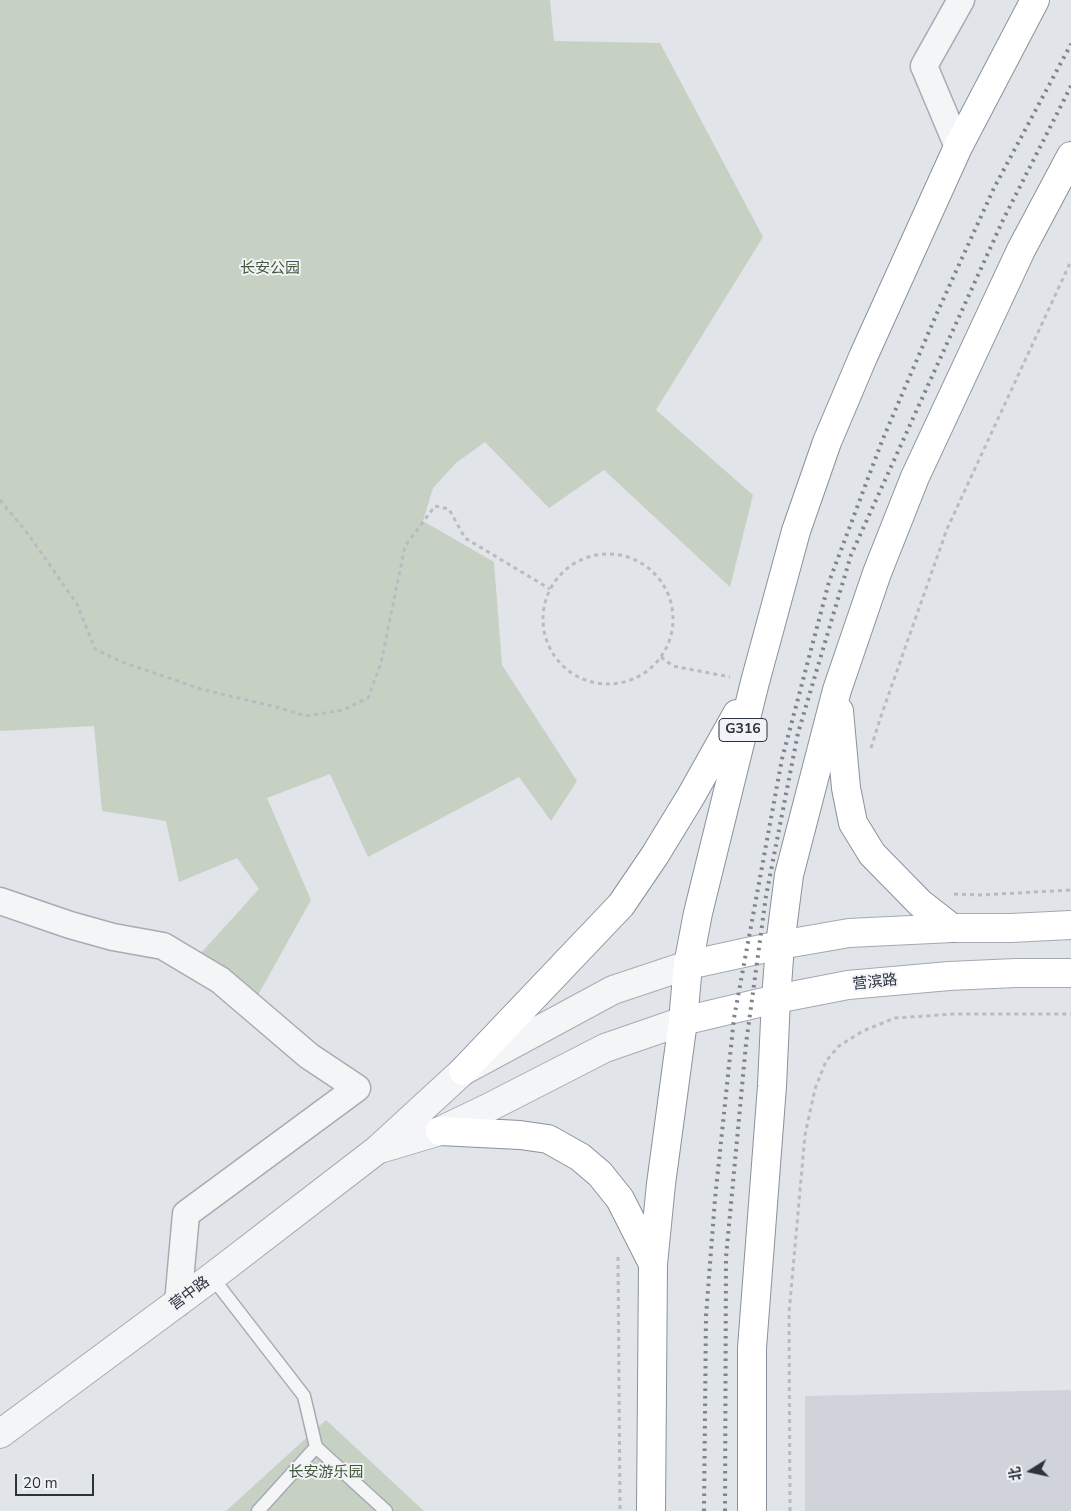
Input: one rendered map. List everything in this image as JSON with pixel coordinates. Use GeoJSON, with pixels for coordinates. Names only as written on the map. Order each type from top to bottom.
{"type":"FeatureCollection","features":[{"type":"Feature","properties":{"kind":"main road","name":"G316"},"geometry":{"type":"LineString","coordinates":[[651,1511],[653,1264],[688,966],[701,903],[755,682],[796,531],[827,442],[863,357],[958,147],[1035,0]]}},
{"type":"Feature","properties":{"kind":"main road"},"geometry":{"type":"LineString","coordinates":[[752,1511],[752,1348],[772,1086],[780,945],[789,875],[837,690],[877,573],[915,477],[1021,250],[1071,156]]}},
{"type":"Feature","properties":{"kind":"main road"},"geometry":{"type":"LineString","coordinates":[[463,1071],[621,905],[655,855],[691,796],[755,682]]}},
{"type":"Feature","properties":{"kind":"main road"},"geometry":{"type":"LineString","coordinates":[[837,690],[846,788],[853,823],[872,854],[920,903],[952,928]]}},
{"type":"Feature","properties":{"kind":"main road"},"geometry":{"type":"LineString","coordinates":[[688,966],[780,945],[849,933],[1071,925]]}},
{"type":"Feature","properties":{"kind":"main road","name":"营滨路"},"geometry":{"type":"LineString","coordinates":[[683,1021],[776,999],[848,985],[949,976],[1071,973]]}},
{"type":"Feature","properties":{"kind":"main road"},"geometry":{"type":"LineString","coordinates":[[440,1131],[520,1135],[548,1140],[580,1157],[600,1174],[620,1199],[653,1264]]}},
{"type":"Feature","properties":{"kind":"street"},"geometry":{"type":"LineString","coordinates":[[958,147],[924,66],[961,0]]}},
{"type":"Feature","properties":{"kind":"street"},"geometry":{"type":"LineString","coordinates":[[0,901],[70,925],[113,937],[163,946],[220,980],[309,1056],[357,1088],[186,1214],[178,1303]]}},
{"type":"Feature","properties":{"kind":"street","name":"营中路"},"geometry":{"type":"LineString","coordinates":[[0,1434],[178,1303],[377,1150],[463,1071],[613,990],[688,966]]}},
{"type":"Feature","properties":{"kind":"street"},"geometry":{"type":"LineString","coordinates":[[377,1150],[440,1131],[604,1048],[683,1021]]}},
{"type":"Feature","properties":{"kind":"lane"},"geometry":{"type":"LineString","coordinates":[[212,1277],[304,1396],[316,1447],[386,1511]]}},
{"type":"Feature","properties":{"kind":"lane"},"geometry":{"type":"LineString","coordinates":[[258,1511],[316,1447]]}},
{"type":"Feature","properties":{"kind":"path"},"geometry":{"type":"LineString","coordinates":[[871,750],[880,719],[947,529],[1071,261]]}},
{"type":"Feature","properties":{"kind":"path"},"geometry":{"type":"LineString","coordinates":[[0,500],[28,534],[77,604],[95,649],[122,662],[201,689],[306,716],[344,710],[368,698],[381,663],[405,546],[436,506],[449,509],[465,538],[550,589]]}},
{"type":"Feature","properties":{"kind":"path"},"geometry":{"type":"LineString","coordinates":[[614,553],[636,559],[653,571],[666,589],[673,609],[673,631],[661,657],[652,668],[634,680],[613,685],[591,683],[572,674],[556,659],[545,639],[542,618],[546,596],[556,577],[573,562],[593,554],[614,553]]}},
{"type":"Feature","properties":{"kind":"path"},"geometry":{"type":"LineString","coordinates":[[661,657],[673,666],[755,682]]}},
{"type":"Feature","properties":{"kind":"path"},"geometry":{"type":"LineString","coordinates":[[949,893],[974,895],[1071,890]]}},
{"type":"Feature","properties":{"kind":"path"},"geometry":{"type":"LineString","coordinates":[[790,1511],[789,1313],[805,1135],[816,1089],[826,1060],[840,1046],[857,1035],[895,1018],[955,1014],[1071,1014]]}},
{"type":"Feature","properties":{"kind":"path"},"geometry":{"type":"LineString","coordinates":[[618,1256],[620,1511]]}},
{"type":"Feature","properties":{"kind":"shaded area"},"geometry":{"type":"Polygon","coordinates":[[[1071,1390],[1071,1511],[805,1511],[805,1396],[1071,1390]]]}},
{"type":"Feature","properties":{"kind":"green space","name":"长安公园"},"geometry":{"type":"Polygon","coordinates":[[[0,0],[550,0],[554,41],[660,43],[763,237],[656,410],[753,495],[730,587],[604,470],[549,508],[485,442],[456,463],[433,488],[423,521],[494,562],[502,665],[577,781],[551,821],[519,777],[368,857],[330,774],[267,798],[311,900],[258,995],[201,953],[259,889],[237,858],[179,882],[166,821],[102,811],[94,726],[0,731],[0,0]]]}},
{"type":"Feature","properties":{"kind":"green space","name":"长安游乐园"},"geometry":{"type":"Polygon","coordinates":[[[326,1420],[424,1511],[226,1511],[326,1420]]]}},
{"type":"Feature","properties":{"kind":"railway"},"geometry":{"type":"LineString","coordinates":[[704,1511],[706,1316],[715,1199],[734,1018],[782,759],[829,582],[882,441],[937,313],[994,188],[1071,44]]}},
{"type":"Feature","properties":{"kind":"railway"},"geometry":{"type":"LineString","coordinates":[[725,1511],[726,1257],[746,1044],[766,896],[798,733],[851,555],[1003,220],[1071,86]]}}]}
